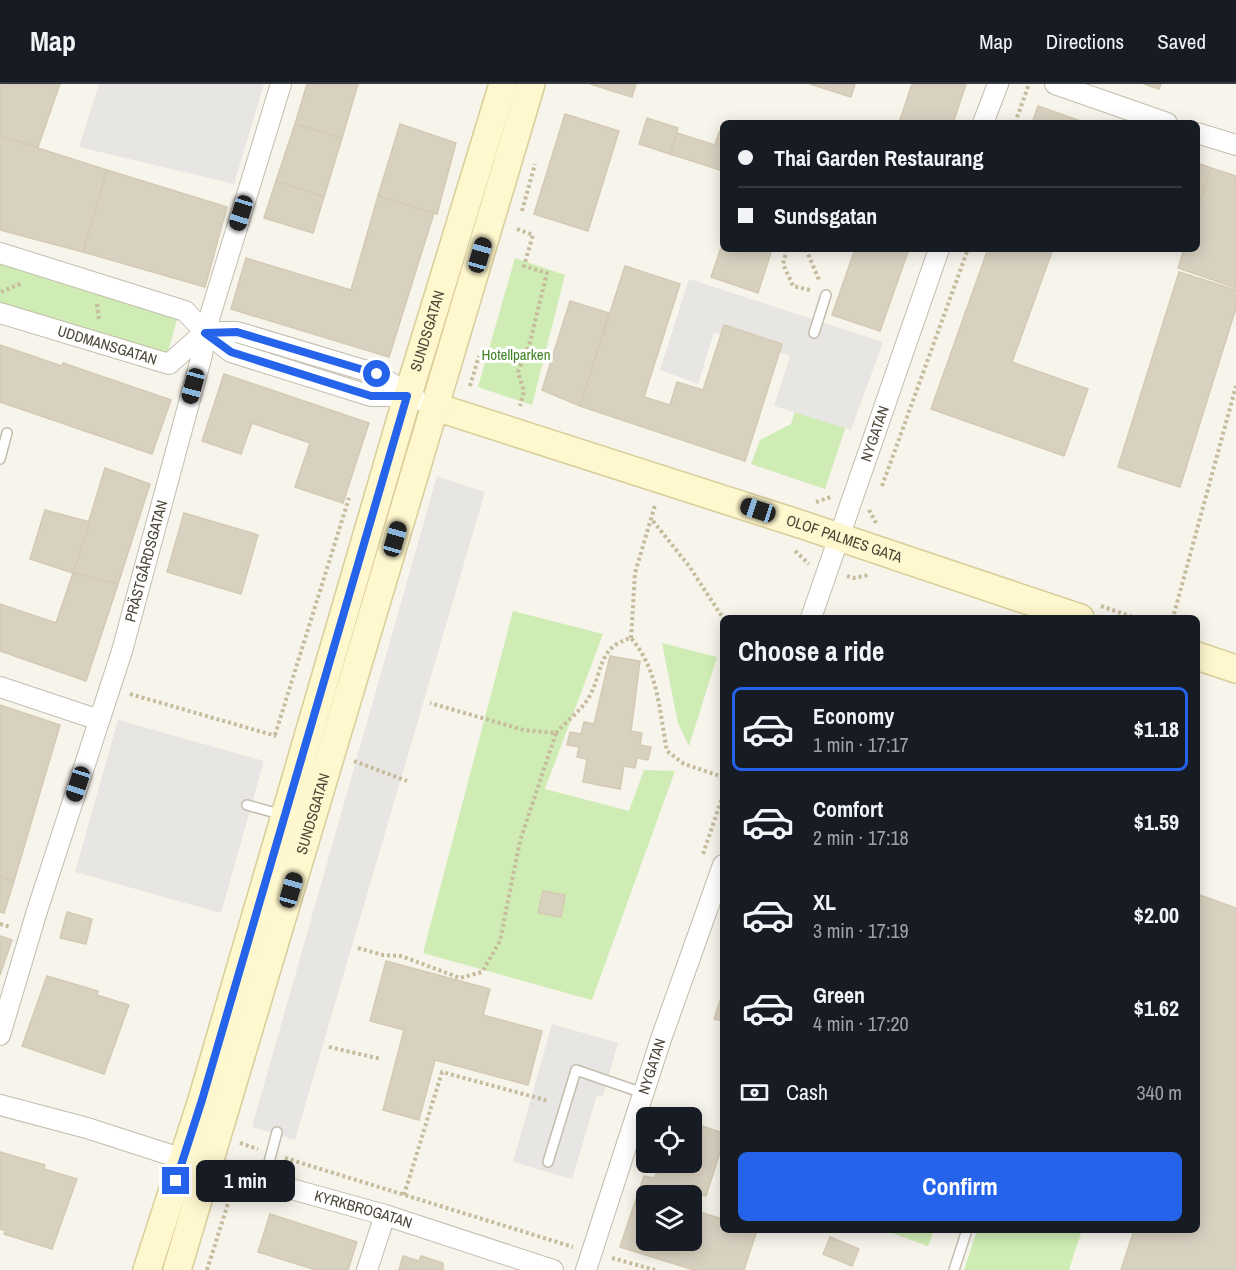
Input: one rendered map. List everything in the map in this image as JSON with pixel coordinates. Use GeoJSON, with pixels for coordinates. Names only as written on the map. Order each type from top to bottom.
{"type":"FeatureCollection","features":[{"type":"Feature","properties":{"kind":"main road","name":"SUNDSGATAN"},"geometry":{"type":"LineString","coordinates":[[147,1270],[196,1163],[218,1137],[297,819],[407,396],[503,84]]}},
{"type":"Feature","properties":{"kind":"main road","name":"SUNDSGATAN"},"geometry":{"type":"LineString","coordinates":[[177,1270],[196,1163],[297,819],[435,407],[531,84]]}},
{"type":"Feature","properties":{"kind":"main road","name":"OLOF PALMES GATA"},"geometry":{"type":"LineString","coordinates":[[435,407],[839,537],[1071,615]]}},
{"type":"Feature","properties":{"kind":"main road"},"geometry":{"type":"LineString","coordinates":[[1200,657],[1236,669]]}},
{"type":"Feature","properties":{"kind":"street","name":"PRÄSTGÅRDSGATAN"},"geometry":{"type":"LineString","coordinates":[[0,1035],[109,689],[202,355],[205,333],[281,84]]}},
{"type":"Feature","properties":{"kind":"street"},"geometry":{"type":"LineString","coordinates":[[984,120],[998,84]]}},
{"type":"Feature","properties":{"kind":"street"},"geometry":{"type":"LineString","coordinates":[[1055,84],[1158,120]]}},
{"type":"Feature","properties":{"kind":"street"},"geometry":{"type":"LineString","coordinates":[[1200,134],[1236,145]]}},
{"type":"Feature","properties":{"kind":"street","name":"NYGATAN"},"geometry":{"type":"LineString","coordinates":[[811,615],[938,252]]}},
{"type":"Feature","properties":{"kind":"street"},"geometry":{"type":"LineString","coordinates":[[0,253],[185,311],[205,333],[231,352],[371,396],[407,396],[435,407]]}},
{"type":"Feature","properties":{"kind":"street","name":"UDDMANSGATAN"},"geometry":{"type":"LineString","coordinates":[[0,313],[169,364],[205,333]]}},
{"type":"Feature","properties":{"kind":"street"},"geometry":{"type":"LineString","coordinates":[[0,687],[99,720]]}},
{"type":"Feature","properties":{"kind":"street","name":"NYGATAN"},"geometry":{"type":"LineString","coordinates":[[588,1261],[643,1093],[720,874]]}},
{"type":"Feature","properties":{"kind":"street","name":"KYRKBROGATAN"},"geometry":{"type":"LineString","coordinates":[[0,1105],[87,1128],[196,1163],[385,1215],[553,1270]]}},
{"type":"Feature","properties":{"kind":"street"},"geometry":{"type":"LineString","coordinates":[[367,1270],[385,1215]]}},
{"type":"Feature","properties":{"kind":"lane"},"geometry":{"type":"LineString","coordinates":[[814,333],[826,295]]}},
{"type":"Feature","properties":{"kind":"lane"},"geometry":{"type":"LineString","coordinates":[[0,459],[7,433]]}},
{"type":"Feature","properties":{"kind":"lane"},"geometry":{"type":"LineString","coordinates":[[247,805],[297,819]]}},
{"type":"Feature","properties":{"kind":"lane"},"geometry":{"type":"LineString","coordinates":[[548,1162],[576,1070],[643,1093]]}},
{"type":"Feature","properties":{"kind":"lane"},"geometry":{"type":"LineString","coordinates":[[264,1181],[277,1132]]}},
{"type":"Feature","properties":{"kind":"lane"},"geometry":{"type":"LineString","coordinates":[[954,1270],[966,1233]]}},
{"type":"Feature","properties":{"kind":"path"},"geometry":{"type":"LineString","coordinates":[[1016,120],[1029,84]]}},
{"type":"Feature","properties":{"kind":"path"},"geometry":{"type":"LineString","coordinates":[[517,229],[533,235],[524,266],[547,273],[530,342],[518,372],[524,391],[520,406]]}},
{"type":"Feature","properties":{"kind":"path"},"geometry":{"type":"LineString","coordinates":[[786,252],[783,264],[793,286],[826,295]]}},
{"type":"Feature","properties":{"kind":"path"},"geometry":{"type":"LineString","coordinates":[[807,252],[826,295]]}},
{"type":"Feature","properties":{"kind":"path"},"geometry":{"type":"LineString","coordinates":[[881,490],[967,252]]}},
{"type":"Feature","properties":{"kind":"path"},"geometry":{"type":"LineString","coordinates":[[94,282],[102,344]]}},
{"type":"Feature","properties":{"kind":"path"},"geometry":{"type":"LineString","coordinates":[[1174,614],[1236,386]]}},
{"type":"Feature","properties":{"kind":"path"},"geometry":{"type":"LineString","coordinates":[[873,512],[877,501]]}},
{"type":"Feature","properties":{"kind":"path"},"geometry":{"type":"LineString","coordinates":[[655,505],[653,520],[635,573],[631,638],[646,659],[655,681],[668,751],[684,764],[720,776]]}},
{"type":"Feature","properties":{"kind":"path"},"geometry":{"type":"LineString","coordinates":[[653,520],[689,566],[721,615]]}},
{"type":"Feature","properties":{"kind":"path"},"geometry":{"type":"LineString","coordinates":[[358,948],[383,955],[401,956],[460,978],[482,972],[500,941],[520,842],[556,733],[587,700],[598,678],[604,656],[615,643],[631,638]]}},
{"type":"Feature","properties":{"kind":"path"},"geometry":{"type":"LineString","coordinates":[[109,689],[267,733]]}},
{"type":"Feature","properties":{"kind":"path"},"geometry":{"type":"LineString","coordinates":[[430,703],[524,730],[556,733]]}},
{"type":"Feature","properties":{"kind":"path"},"geometry":{"type":"LineString","coordinates":[[350,759],[407,781]]}},
{"type":"Feature","properties":{"kind":"path"},"geometry":{"type":"LineString","coordinates":[[329,1047],[381,1059]]}},
{"type":"Feature","properties":{"kind":"path"},"geometry":{"type":"LineString","coordinates":[[404,1195],[442,1072],[565,1106]]}},
{"type":"Feature","properties":{"kind":"path"},"geometry":{"type":"LineString","coordinates":[[218,1137],[404,1195],[588,1261],[655,1270]]}},
{"type":"Feature","properties":{"kind":"path"},"geometry":{"type":"LineString","coordinates":[[207,1270],[230,1197]]}},
{"type":"Feature","properties":{"kind":"green space"},"geometry":{"type":"Polygon","coordinates":[[[0,257],[179,313],[166,358],[0,308],[0,257]]]}},
{"type":"Feature","properties":{"kind":"green space","name":"Hotellparken"},"geometry":{"type":"Polygon","coordinates":[[[515,258],[565,275],[532,405],[478,387],[515,258]]]}},
{"type":"Feature","properties":{"kind":"green space"},"geometry":{"type":"Polygon","coordinates":[[[802,389],[853,405],[825,489],[751,464],[760,440],[791,424],[802,389]]]}},
{"type":"Feature","properties":{"kind":"green space"},"geometry":{"type":"Polygon","coordinates":[[[513,611],[603,634],[545,789],[629,811],[644,770],[675,771],[592,1000],[423,953],[513,611]]]}},
{"type":"Feature","properties":{"kind":"green space"},"geometry":{"type":"Polygon","coordinates":[[[662,643],[717,657],[689,746],[678,723],[662,643]]]}},
{"type":"Feature","properties":{"kind":"green space"},"geometry":{"type":"Polygon","coordinates":[[[891,1233],[933,1233],[928,1246],[891,1233]]]}},
{"type":"Feature","properties":{"kind":"green space"},"geometry":{"type":"Polygon","coordinates":[[[976,1233],[1081,1233],[1069,1270],[964,1270],[976,1233]]]}},
{"type":"Feature","properties":{"kind":"shaded area"},"geometry":{"type":"Polygon","coordinates":[[[99,84],[264,84],[234,184],[79,147],[99,84]]]}},
{"type":"Feature","properties":{"kind":"shaded area"},"geometry":{"type":"Polygon","coordinates":[[[689,279],[883,342],[851,430],[774,406],[790,356],[714,332],[698,384],[660,370],[689,279]]]}},
{"type":"Feature","properties":{"kind":"shaded area"},"geometry":{"type":"Polygon","coordinates":[[[437,476],[485,492],[295,1140],[252,1127],[437,476]]]}},
{"type":"Feature","properties":{"kind":"shaded area"},"geometry":{"type":"Polygon","coordinates":[[[118,720],[264,761],[221,913],[75,872],[118,720]]]}},
{"type":"Feature","properties":{"kind":"shaded area"},"geometry":{"type":"Polygon","coordinates":[[[552,1024],[618,1043],[603,1096],[597,1095],[572,1179],[513,1162],[552,1024]]]}},
{"type":"Feature","properties":{"kind":"building"},"geometry":{"type":"Polygon","coordinates":[[[0,84],[60,84],[38,147],[0,136],[0,84]]]}},
{"type":"Feature","properties":{"kind":"building"},"geometry":{"type":"Polygon","coordinates":[[[307,84],[358,84],[342,138],[295,124],[307,84]]]}},
{"type":"Feature","properties":{"kind":"building"},"geometry":{"type":"Polygon","coordinates":[[[590,84],[636,84],[632,97],[590,84]]]}},
{"type":"Feature","properties":{"kind":"building"},"geometry":{"type":"Polygon","coordinates":[[[810,84],[855,84],[851,97],[810,84]]]}},
{"type":"Feature","properties":{"kind":"building"},"geometry":{"type":"Polygon","coordinates":[[[912,84],[966,84],[954,120],[900,120],[912,84]]]}},
{"type":"Feature","properties":{"kind":"building"},"geometry":{"type":"Polygon","coordinates":[[[1144,84],[1161,84],[1159,89],[1144,84]]]}},
{"type":"Feature","properties":{"kind":"building"},"geometry":{"type":"Polygon","coordinates":[[[1038,106],[1078,120],[1033,120],[1038,106]]]}},
{"type":"Feature","properties":{"kind":"building"},"geometry":{"type":"Polygon","coordinates":[[[565,114],[619,131],[588,231],[534,214],[565,114]]]}},
{"type":"Feature","properties":{"kind":"building"},"geometry":{"type":"Polygon","coordinates":[[[647,118],[678,128],[670,154],[639,144],[647,118]]]}},
{"type":"Feature","properties":{"kind":"building"},"geometry":{"type":"Polygon","coordinates":[[[295,124],[342,138],[324,197],[276,181],[295,124]]]}},
{"type":"Feature","properties":{"kind":"building"},"geometry":{"type":"Polygon","coordinates":[[[400,124],[456,143],[437,214],[378,196],[400,124]]]}},
{"type":"Feature","properties":{"kind":"building"},"geometry":{"type":"Polygon","coordinates":[[[720,132],[720,170],[670,154],[677,133],[715,145],[720,132]]]}},
{"type":"Feature","properties":{"kind":"building"},"geometry":{"type":"Polygon","coordinates":[[[0,136],[107,170],[83,252],[0,230],[0,136]]]}},
{"type":"Feature","properties":{"kind":"building"},"geometry":{"type":"Polygon","coordinates":[[[1200,164],[1211,168],[1200,202],[1200,164]]]}},
{"type":"Feature","properties":{"kind":"building"},"geometry":{"type":"Polygon","coordinates":[[[1211,168],[1236,176],[1236,288],[1178,268],[1183,252],[1200,252],[1200,202],[1211,168]]]}},
{"type":"Feature","properties":{"kind":"building"},"geometry":{"type":"Polygon","coordinates":[[[107,170],[227,207],[205,287],[83,252],[107,170]]]}},
{"type":"Feature","properties":{"kind":"building"},"geometry":{"type":"Polygon","coordinates":[[[276,181],[324,197],[313,233],[264,218],[276,181]]]}},
{"type":"Feature","properties":{"kind":"building"},"geometry":{"type":"Polygon","coordinates":[[[378,196],[434,213],[389,357],[231,309],[246,258],[351,290],[378,196]]]}},
{"type":"Feature","properties":{"kind":"building"},"geometry":{"type":"Polygon","coordinates":[[[720,251],[771,252],[758,293],[711,277],[720,251]]]}},
{"type":"Feature","properties":{"kind":"building"},"geometry":{"type":"Polygon","coordinates":[[[854,252],[908,252],[880,331],[832,315],[854,252]]]}},
{"type":"Feature","properties":{"kind":"building"},"geometry":{"type":"Polygon","coordinates":[[[987,252],[1052,252],[1012,362],[1088,389],[1064,456],[931,409],[987,252]]]}},
{"type":"Feature","properties":{"kind":"building"},"geometry":{"type":"Polygon","coordinates":[[[625,266],[680,284],[644,397],[670,405],[677,382],[703,390],[724,325],[782,344],[745,461],[580,406],[625,266]]]}},
{"type":"Feature","properties":{"kind":"building"},"geometry":{"type":"Polygon","coordinates":[[[1179,272],[1236,290],[1236,308],[1180,487],[1118,467],[1179,272]]]}},
{"type":"Feature","properties":{"kind":"building"},"geometry":{"type":"Polygon","coordinates":[[[570,301],[609,313],[580,406],[542,390],[570,301]]]}},
{"type":"Feature","properties":{"kind":"building"},"geometry":{"type":"Polygon","coordinates":[[[0,345],[62,366],[63,363],[171,400],[152,454],[0,402],[0,345]]]}},
{"type":"Feature","properties":{"kind":"building"},"geometry":{"type":"Polygon","coordinates":[[[224,374],[369,423],[343,503],[295,487],[310,443],[252,423],[241,454],[202,441],[224,374]]]}},
{"type":"Feature","properties":{"kind":"building"},"geometry":{"type":"Polygon","coordinates":[[[105,468],[150,484],[118,584],[73,573],[105,468]]]}},
{"type":"Feature","properties":{"kind":"building"},"geometry":{"type":"Polygon","coordinates":[[[45,510],[90,522],[73,573],[30,559],[45,510]]]}},
{"type":"Feature","properties":{"kind":"building"},"geometry":{"type":"Polygon","coordinates":[[[184,513],[258,535],[241,594],[167,572],[184,513]]]}},
{"type":"Feature","properties":{"kind":"building"},"geometry":{"type":"Polygon","coordinates":[[[73,573],[118,584],[86,681],[0,651],[0,604],[56,623],[73,573]]]}},
{"type":"Feature","properties":{"kind":"building"},"geometry":{"type":"Polygon","coordinates":[[[610,656],[640,661],[631,731],[642,733],[640,745],[651,747],[648,760],[637,758],[635,768],[624,766],[620,789],[583,782],[587,759],[577,757],[579,747],[567,745],[570,732],[581,734],[584,722],[594,724],[610,656]]]}},
{"type":"Feature","properties":{"kind":"building"},"geometry":{"type":"Polygon","coordinates":[[[0,705],[60,725],[14,881],[0,877],[0,705]]]}},
{"type":"Feature","properties":{"kind":"building"},"geometry":{"type":"Polygon","coordinates":[[[0,877],[14,881],[4,913],[0,912],[0,877]]]}},
{"type":"Feature","properties":{"kind":"building"},"geometry":{"type":"Polygon","coordinates":[[[543,891],[565,895],[561,917],[538,913],[543,891]]]}},
{"type":"Feature","properties":{"kind":"building"},"geometry":{"type":"Polygon","coordinates":[[[1200,895],[1236,908],[1236,1270],[1121,1270],[1133,1233],[1200,1233],[1200,895]]]}},
{"type":"Feature","properties":{"kind":"building"},"geometry":{"type":"Polygon","coordinates":[[[67,912],[92,919],[86,944],[60,938],[67,912]]]}},
{"type":"Feature","properties":{"kind":"building"},"geometry":{"type":"Polygon","coordinates":[[[0,936],[12,940],[0,975],[0,936]]]}},
{"type":"Feature","properties":{"kind":"building"},"geometry":{"type":"Polygon","coordinates":[[[386,961],[490,989],[483,1015],[542,1031],[528,1085],[435,1060],[419,1120],[383,1110],[404,1030],[370,1021],[386,961]]]}},
{"type":"Feature","properties":{"kind":"building"},"geometry":{"type":"Polygon","coordinates":[[[47,976],[98,991],[97,995],[129,1005],[104,1074],[22,1046],[47,976]]]}},
{"type":"Feature","properties":{"kind":"building"},"geometry":{"type":"Polygon","coordinates":[[[720,1001],[720,1020],[714,1019],[720,1001]]]}},
{"type":"Feature","properties":{"kind":"building"},"geometry":{"type":"Polygon","coordinates":[[[702,1126],[720,1132],[720,1152],[706,1196],[702,1195],[702,1185],[641,1185],[644,1176],[655,1178],[657,1173],[702,1173],[702,1126]]]}},
{"type":"Feature","properties":{"kind":"building"},"geometry":{"type":"Polygon","coordinates":[[[0,1152],[45,1165],[44,1169],[77,1179],[52,1249],[4,1234],[6,1231],[0,1229],[0,1152]]]}},
{"type":"Feature","properties":{"kind":"building"},"geometry":{"type":"Polygon","coordinates":[[[636,1199],[636,1251],[702,1251],[702,1213],[720,1218],[720,1233],[756,1233],[744,1270],[694,1270],[620,1247],[636,1199]]]}},
{"type":"Feature","properties":{"kind":"building"},"geometry":{"type":"Polygon","coordinates":[[[270,1214],[357,1242],[348,1270],[316,1270],[258,1252],[270,1214]]]}},
{"type":"Feature","properties":{"kind":"building"},"geometry":{"type":"Polygon","coordinates":[[[830,1237],[859,1249],[852,1266],[823,1254],[830,1237]]]}},
{"type":"Feature","properties":{"kind":"building"},"geometry":{"type":"Polygon","coordinates":[[[403,1256],[419,1261],[421,1256],[443,1263],[443,1270],[399,1270],[403,1256]]]}},
{"type":"Feature","properties":{"kind":"route"},"geometry":{"type":"LineString","coordinates":[[176,1181],[202,1100],[407,396],[371,396],[231,352],[205,333],[237,332],[377,374]]}}]}
